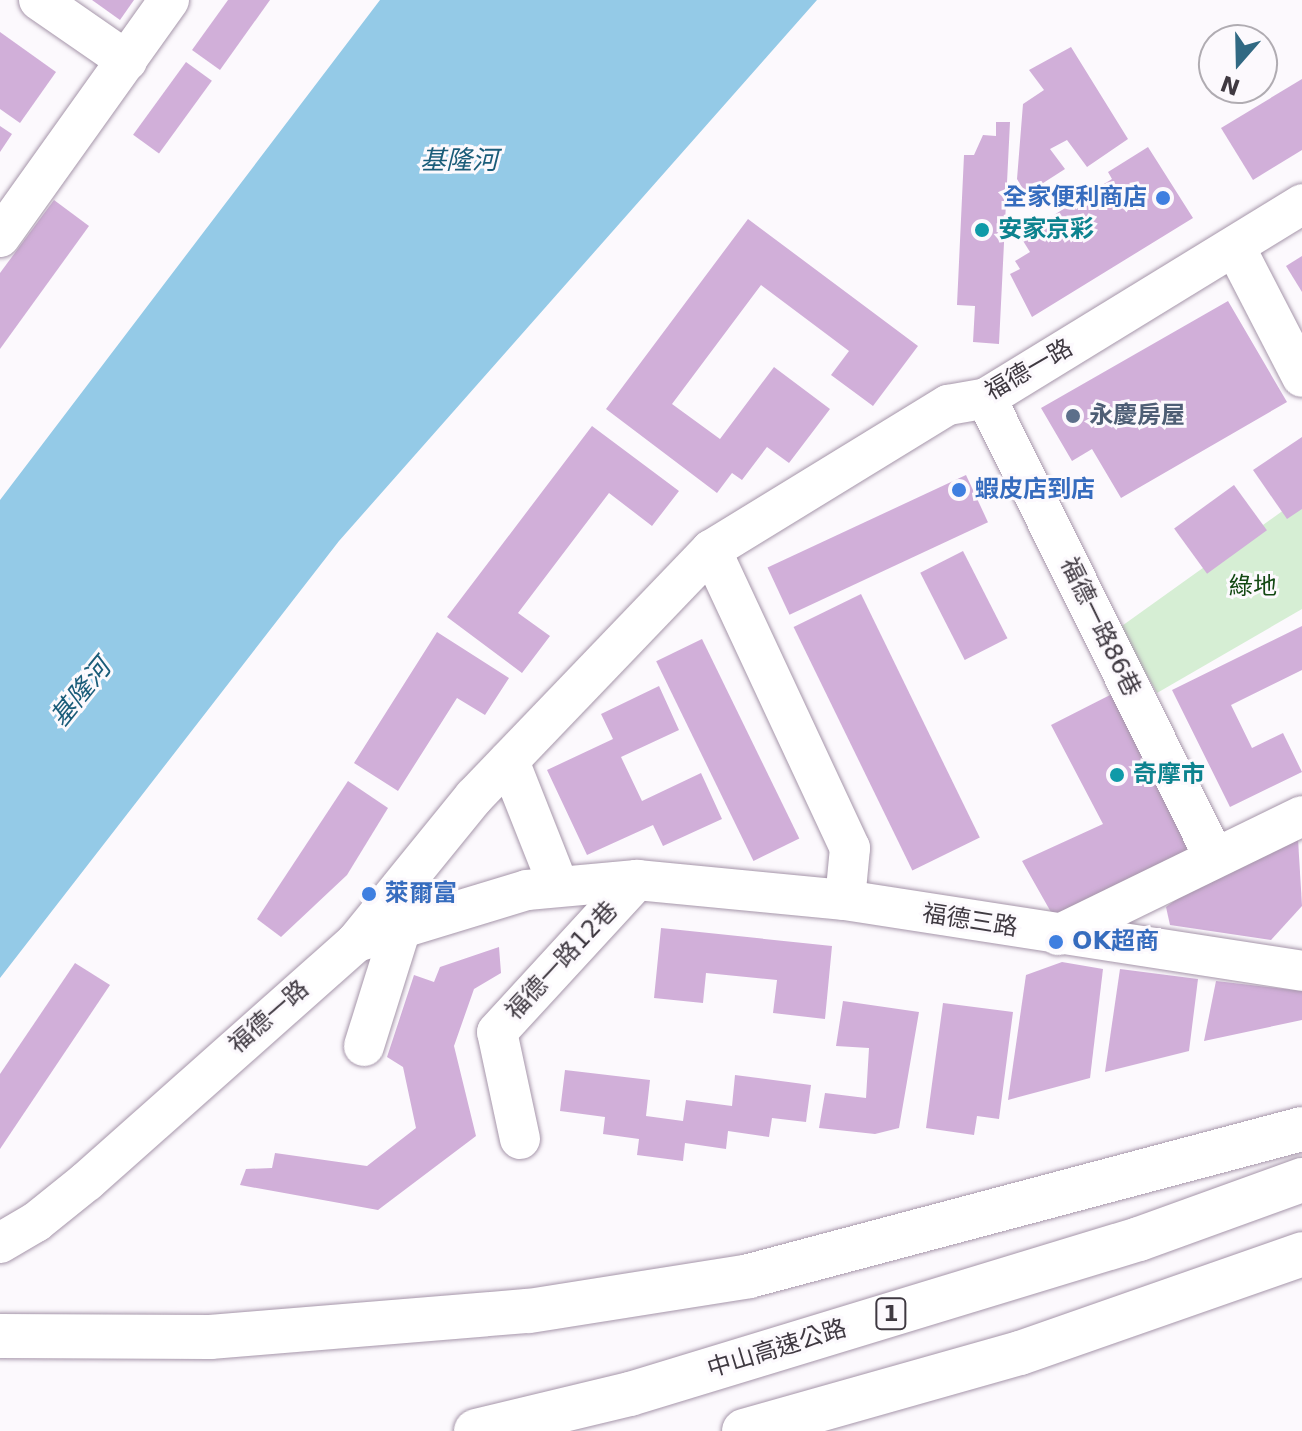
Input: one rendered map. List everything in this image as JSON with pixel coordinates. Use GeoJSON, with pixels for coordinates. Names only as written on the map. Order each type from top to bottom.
{"type":"FeatureCollection","features":[{"type":"Feature","properties":{"kind":"highway"},"geometry":{"type":"LineString","coordinates":[[0,1336],[210,1337],[529,1311],[749,1276],[1302,1129]]}},
{"type":"Feature","properties":{"kind":"highway","name":"中山高速公路"},"geometry":{"type":"LineString","coordinates":[[476,1431],[630,1394],[1094,1253],[1302,1180]]}},
{"type":"Feature","properties":{"kind":"highway"},"geometry":{"type":"LineString","coordinates":[[744,1431],[1020,1353],[1302,1254]]}},
{"type":"Feature","properties":{"kind":"street"},"geometry":{"type":"LineString","coordinates":[[39,0],[127,61]]}},
{"type":"Feature","properties":{"kind":"street"},"geometry":{"type":"LineString","coordinates":[[0,237],[169,0]]}},
{"type":"Feature","properties":{"kind":"street","name":"福德一路"},"geometry":{"type":"LineString","coordinates":[[0,1243],[36,1222],[87,1181],[356,942],[509,761],[711,550],[948,405],[986,398],[1302,204]]}},
{"type":"Feature","properties":{"kind":"street"},"geometry":{"type":"LineString","coordinates":[[1235,247],[1302,377]]}},
{"type":"Feature","properties":{"kind":"street","name":"福德一路86巷"},"geometry":{"type":"LineString","coordinates":[[986,398],[1214,857]]}},
{"type":"Feature","properties":{"kind":"street"},"geometry":{"type":"LineString","coordinates":[[711,550],[850,848],[845,900]]}},
{"type":"Feature","properties":{"kind":"street"},"geometry":{"type":"LineString","coordinates":[[509,761],[558,885]]}},
{"type":"Feature","properties":{"kind":"street"},"geometry":{"type":"LineString","coordinates":[[1058,935],[1302,816]]}},
{"type":"Feature","properties":{"kind":"street","name":"福德三路"},"geometry":{"type":"LineString","coordinates":[[356,942],[558,885],[637,880],[845,900],[1302,971]]}},
{"type":"Feature","properties":{"kind":"street","name":"福德一路12巷"},"geometry":{"type":"LineString","coordinates":[[520,1139],[497,1032],[637,880]]}},
{"type":"Feature","properties":{"kind":"street"},"geometry":{"type":"LineString","coordinates":[[364,1046],[400,931]]}},
{"type":"Feature","properties":{"kind":"green space","name":"綠地"},"geometry":{"type":"Polygon","coordinates":[[[1302,497],[1302,609],[1157,693],[1119,628],[1302,497]]]}},
{"type":"Feature","properties":{"kind":"water","name":"基隆河"},"geometry":{"type":"Polygon","coordinates":[[[380,0],[817,0],[339,541],[0,978],[0,500],[380,0]]]}},
{"type":"Feature","properties":{"kind":"building"},"geometry":{"type":"Polygon","coordinates":[[[92,0],[134,0],[120,20],[92,0]]]}},
{"type":"Feature","properties":{"kind":"building"},"geometry":{"type":"Polygon","coordinates":[[[228,0],[270,0],[220,70],[192,50],[228,0]]]}},
{"type":"Feature","properties":{"kind":"building"},"geometry":{"type":"Polygon","coordinates":[[[0,32],[56,72],[20,123],[0,109],[0,32]]]}},
{"type":"Feature","properties":{"kind":"building"},"geometry":{"type":"Polygon","coordinates":[[[1071,47],[1128,139],[1087,167],[1067,140],[1050,149],[1065,169],[1026,194],[1017,179],[1023,104],[1044,90],[1029,70],[1071,47]]]}},
{"type":"Feature","properties":{"kind":"building"},"geometry":{"type":"Polygon","coordinates":[[[186,62],[212,81],[159,154],[133,135],[186,62]]]}},
{"type":"Feature","properties":{"kind":"building"},"geometry":{"type":"Polygon","coordinates":[[[1302,79],[1302,150],[1253,180],[1221,128],[1261,104],[1278,104],[1278,94],[1302,79]]]}},
{"type":"Feature","properties":{"kind":"building","name":"安家京彩"},"geometry":{"type":"Polygon","coordinates":[[[996,122],[1010,122],[999,344],[973,342],[975,306],[957,305],[964,155],[974,155],[983,135],[996,136],[996,122]]]}},
{"type":"Feature","properties":{"kind":"building"},"geometry":{"type":"Polygon","coordinates":[[[0,126],[12,134],[0,152],[0,126]]]}},
{"type":"Feature","properties":{"kind":"building"},"geometry":{"type":"Polygon","coordinates":[[[1148,147],[1193,218],[1032,317],[1010,274],[1020,269],[1015,261],[1030,252],[1020,236],[1112,179],[1108,172],[1148,147]]]}},
{"type":"Feature","properties":{"kind":"building"},"geometry":{"type":"Polygon","coordinates":[[[54,200],[89,226],[0,349],[0,273],[54,200]]]}},
{"type":"Feature","properties":{"kind":"building"},"geometry":{"type":"Polygon","coordinates":[[[748,219],[918,346],[873,406],[831,375],[849,351],[761,285],[672,404],[720,439],[774,367],[830,409],[789,463],[767,447],[742,480],[732,473],[717,493],[606,409],[748,219]]]}},
{"type":"Feature","properties":{"kind":"building"},"geometry":{"type":"Polygon","coordinates":[[[1302,256],[1302,292],[1286,266],[1302,256]]]}},
{"type":"Feature","properties":{"kind":"building"},"geometry":{"type":"Polygon","coordinates":[[[1228,301],[1287,402],[1121,498],[1092,449],[1072,461],[1041,408],[1228,301]]]}},
{"type":"Feature","properties":{"kind":"building"},"geometry":{"type":"Polygon","coordinates":[[[592,426],[679,491],[652,526],[609,493],[518,613],[550,636],[522,673],[447,617],[592,426]]]}},
{"type":"Feature","properties":{"kind":"building"},"geometry":{"type":"Polygon","coordinates":[[[1302,437],[1302,509],[1287,519],[1253,470],[1302,437]]]}},
{"type":"Feature","properties":{"kind":"building"},"geometry":{"type":"Polygon","coordinates":[[[966,475],[988,522],[789,615],[768,568],[966,475]]]}},
{"type":"Feature","properties":{"kind":"building"},"geometry":{"type":"Polygon","coordinates":[[[1234,485],[1267,530],[1207,574],[1174,528],[1234,485]]]}},
{"type":"Feature","properties":{"kind":"building"},"geometry":{"type":"Polygon","coordinates":[[[963,551],[1007,638],[965,660],[920,573],[963,551]]]}},
{"type":"Feature","properties":{"kind":"building"},"geometry":{"type":"Polygon","coordinates":[[[861,594],[980,838],[912,870],[794,627],[861,594]]]}},
{"type":"Feature","properties":{"kind":"building"},"geometry":{"type":"Polygon","coordinates":[[[1302,626],[1302,670],[1231,705],[1252,748],[1283,733],[1302,772],[1230,807],[1172,690],[1302,626]]]}},
{"type":"Feature","properties":{"kind":"building"},"geometry":{"type":"Polygon","coordinates":[[[437,632],[509,678],[485,715],[457,698],[398,791],[354,763],[437,632]]]}},
{"type":"Feature","properties":{"kind":"building"},"geometry":{"type":"Polygon","coordinates":[[[702,639],[799,839],[753,861],[656,661],[702,639]]]}},
{"type":"Feature","properties":{"kind":"building"},"geometry":{"type":"Polygon","coordinates":[[[659,686],[679,730],[621,757],[642,801],[701,773],[722,819],[663,846],[653,825],[587,855],[547,770],[613,739],[601,714],[659,686]]]}},
{"type":"Feature","properties":{"kind":"building","name":"奇摩市"},"geometry":{"type":"Polygon","coordinates":[[[1114,693],[1197,851],[1056,921],[1022,861],[1103,824],[1051,725],[1114,693]]]}},
{"type":"Feature","properties":{"kind":"building"},"geometry":{"type":"Polygon","coordinates":[[[348,781],[388,808],[347,875],[281,937],[257,919],[348,781]]]}},
{"type":"Feature","properties":{"kind":"building"},"geometry":{"type":"Polygon","coordinates":[[[1298,839],[1302,906],[1271,940],[1170,925],[1166,907],[1184,894],[1298,839]]]}},
{"type":"Feature","properties":{"kind":"building"},"geometry":{"type":"Polygon","coordinates":[[[661,928],[832,946],[825,1019],[773,1013],[777,980],[706,973],[703,1003],[654,998],[661,928]]]}},
{"type":"Feature","properties":{"kind":"building"},"geometry":{"type":"Polygon","coordinates":[[[499,947],[501,973],[474,989],[454,1046],[476,1136],[378,1210],[240,1185],[246,1169],[272,1168],[275,1153],[367,1166],[416,1128],[403,1067],[387,1057],[414,975],[434,982],[440,967],[499,947]]]}},
{"type":"Feature","properties":{"kind":"building"},"geometry":{"type":"Polygon","coordinates":[[[1062,962],[1103,969],[1090,1078],[1008,1100],[1026,975],[1062,962]]]}},
{"type":"Feature","properties":{"kind":"building"},"geometry":{"type":"Polygon","coordinates":[[[75,963],[110,985],[0,1149],[0,1074],[75,963]]]}},
{"type":"Feature","properties":{"kind":"building"},"geometry":{"type":"Polygon","coordinates":[[[1120,969],[1198,979],[1189,1051],[1105,1072],[1120,969]]]}},
{"type":"Feature","properties":{"kind":"building"},"geometry":{"type":"Polygon","coordinates":[[[1216,981],[1302,991],[1302,1020],[1204,1041],[1216,981]]]}},
{"type":"Feature","properties":{"kind":"building"},"geometry":{"type":"Polygon","coordinates":[[[843,1001],[919,1012],[899,1128],[875,1134],[819,1128],[825,1093],[866,1098],[869,1048],[836,1046],[843,1001]]]}},
{"type":"Feature","properties":{"kind":"building"},"geometry":{"type":"Polygon","coordinates":[[[943,1003],[1013,1012],[999,1119],[977,1116],[974,1135],[926,1128],[943,1003]]]}},
{"type":"Feature","properties":{"kind":"building"},"geometry":{"type":"Polygon","coordinates":[[[565,1070],[650,1080],[646,1116],[683,1121],[686,1100],[732,1106],[735,1075],[811,1085],[806,1122],[772,1118],[769,1137],[728,1131],[726,1149],[685,1143],[683,1161],[637,1155],[639,1139],[603,1134],[605,1117],[560,1111],[565,1070]]]}},
{"type":"Feature","properties":{"kind":"place","name":"全家便利商店"},"geometry":{"type":"Point","coordinates":[1163,198]}},
{"type":"Feature","properties":{"kind":"place","name":"安家京彩"},"geometry":{"type":"Point","coordinates":[982,230]}},
{"type":"Feature","properties":{"kind":"place","name":"永慶房屋"},"geometry":{"type":"Point","coordinates":[1073,416]}},
{"type":"Feature","properties":{"kind":"place","name":"蝦皮店到店"},"geometry":{"type":"Point","coordinates":[959,490]}},
{"type":"Feature","properties":{"kind":"place","name":"奇摩市"},"geometry":{"type":"Point","coordinates":[1117,775]}},
{"type":"Feature","properties":{"kind":"place","name":"萊爾富"},"geometry":{"type":"Point","coordinates":[369,894]}},
{"type":"Feature","properties":{"kind":"place","name":"OK超商"},"geometry":{"type":"Point","coordinates":[1056,942]}}]}
